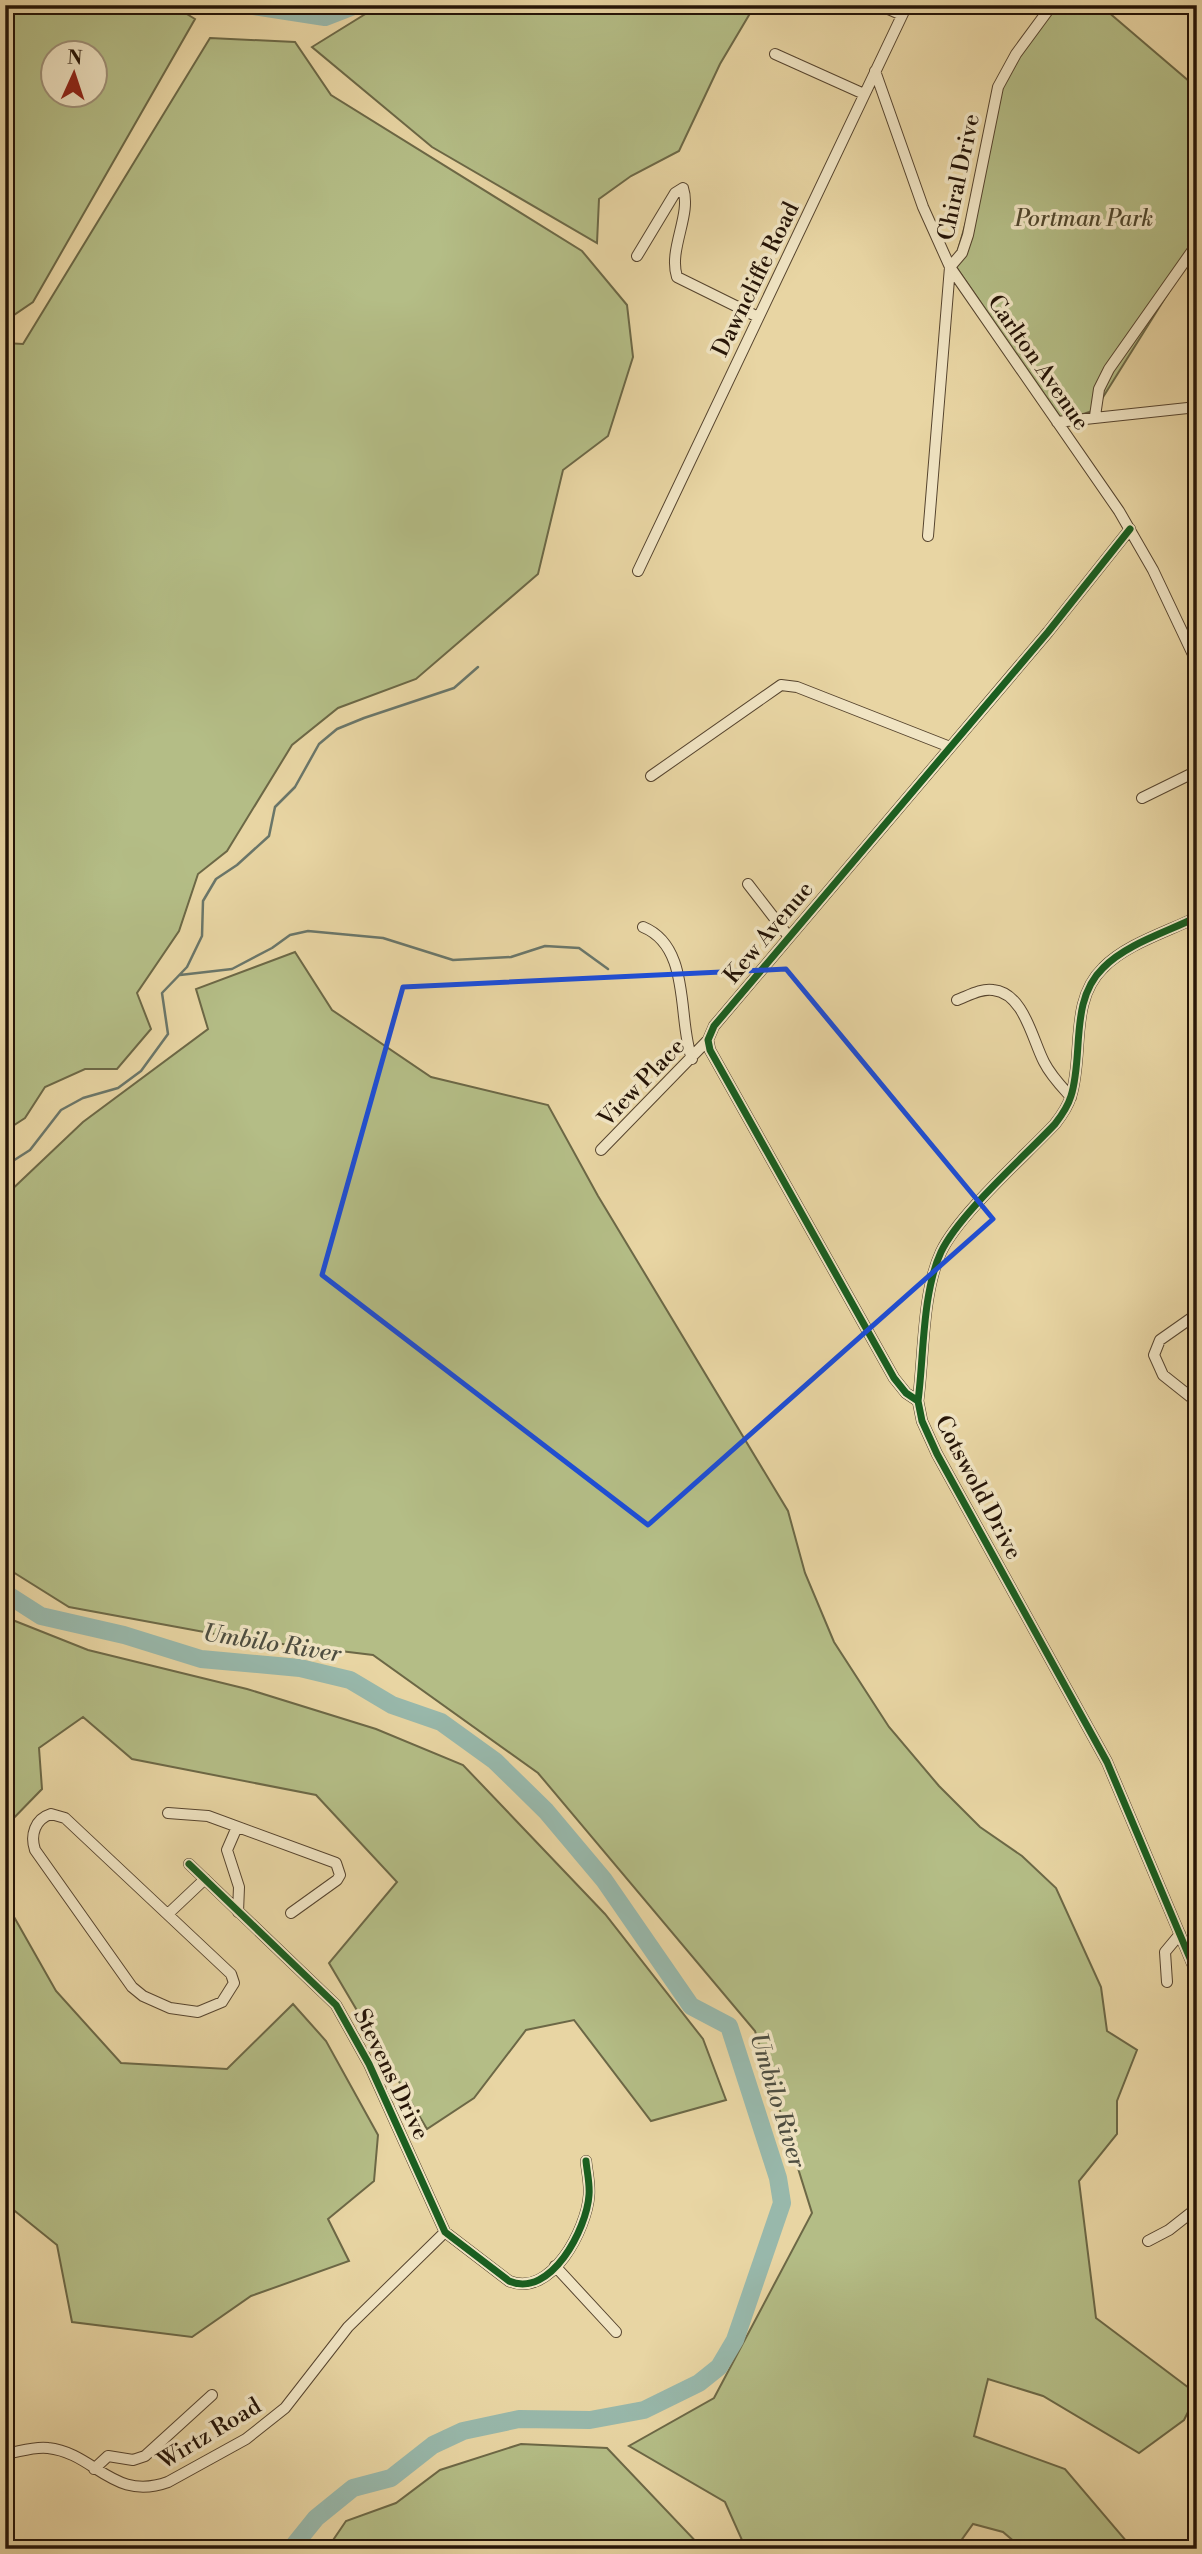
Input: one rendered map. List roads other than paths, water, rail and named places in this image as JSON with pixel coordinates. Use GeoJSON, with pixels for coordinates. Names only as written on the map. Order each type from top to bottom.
{"type":"FeatureCollection","features":[{"type":"Feature","properties":{"kind":"street"},"geometry":{"type":"LineString","coordinates":[[879,5],[905,10]]}},
{"type":"Feature","properties":{"kind":"street","name":"Chiral Drive"},"geometry":{"type":"LineString","coordinates":[[928,536],[950,267],[962,253],[968,235],[999,87],[1016,54],[1052,5]]}},
{"type":"Feature","properties":{"kind":"street","name":"Dawncliffe Road"},"geometry":{"type":"LineString","coordinates":[[638,570],[905,10]]}},
{"type":"Feature","properties":{"kind":"street"},"geometry":{"type":"LineString","coordinates":[[775,54],[864,94]]}},
{"type":"Feature","properties":{"kind":"street","name":"Carlton Avenue"},"geometry":{"type":"LineString","coordinates":[[875,71],[923,207],[950,267],[1130,529],[1197,663]]}},
{"type":"Feature","properties":{"kind":"street"},"geometry":{"type":"LineString","coordinates":[[636,256],[675,193],[683,188],[685,197],[677,250],[677,277],[758,317]]}},
{"type":"Feature","properties":{"kind":"street"},"geometry":{"type":"LineString","coordinates":[[1095,416],[1099,389],[1109,369],[1197,244]]}},
{"type":"Feature","properties":{"kind":"street"},"geometry":{"type":"LineString","coordinates":[[1057,422],[1197,407]]}},
{"type":"Feature","properties":{"kind":"street","name":"Kew Avenue"},"geometry":{"type":"LineString","coordinates":[[708,1041],[714,1026],[1130,529]]}},
{"type":"Feature","properties":{"kind":"street"},"geometry":{"type":"LineString","coordinates":[[651,776],[781,685],[797,687],[950,747]]}},
{"type":"Feature","properties":{"kind":"street"},"geometry":{"type":"LineString","coordinates":[[1142,798],[1197,771]]}},
{"type":"Feature","properties":{"kind":"street"},"geometry":{"type":"LineString","coordinates":[[748,884],[789,937]]}},
{"type":"Feature","properties":{"kind":"street","name":"Cotswold Drive"},"geometry":{"type":"LineString","coordinates":[[1197,917],[1121,955],[1101,969],[1081,1013],[1071,1097],[1055,1124],[955,1230],[941,1252],[933,1275],[918,1401],[922,1422],[937,1454],[1107,1762],[1197,1975]]}},
{"type":"Feature","properties":{"kind":"street"},"geometry":{"type":"LineString","coordinates":[[643,927],[658,936],[674,963],[687,1022],[684,1036],[692,1059]]}},
{"type":"Feature","properties":{"kind":"street"},"geometry":{"type":"LineString","coordinates":[[957,1000],[981,990],[993,989],[1010,996],[1018,1004],[1045,1063],[1071,1097]]}},
{"type":"Feature","properties":{"kind":"street"},"geometry":{"type":"LineString","coordinates":[[708,1041],[710,1050],[894,1378],[906,1393],[918,1401]]}},
{"type":"Feature","properties":{"kind":"street","name":"View Place"},"geometry":{"type":"LineString","coordinates":[[601,1150],[708,1041]]}},
{"type":"Feature","properties":{"kind":"street"},"geometry":{"type":"LineString","coordinates":[[1197,1314],[1160,1340],[1154,1355],[1163,1375],[1197,1402]]}},
{"type":"Feature","properties":{"kind":"street"},"geometry":{"type":"LineString","coordinates":[[168,1813],[197,1813],[336,1863],[340,1875],[337,1880],[291,1913]]}},
{"type":"Feature","properties":{"kind":"street"},"geometry":{"type":"LineString","coordinates":[[51,1814],[65,1818],[169,1913],[231,1974],[233,1990],[222,2002],[198,2012],[185,2011],[156,2003],[132,1987],[35,1850],[33,1835],[41,1818],[51,1814]]}},
{"type":"Feature","properties":{"kind":"street"},"geometry":{"type":"LineString","coordinates":[[237,1827],[227,1850],[227,1858],[239,1888],[239,1912]]}},
{"type":"Feature","properties":{"kind":"street","name":"Stevens Drive"},"geometry":{"type":"LineString","coordinates":[[189,1864],[325,1993],[343,2015],[369,2064],[445,2232]]}},
{"type":"Feature","properties":{"kind":"street"},"geometry":{"type":"LineString","coordinates":[[169,1913],[205,1879]]}},
{"type":"Feature","properties":{"kind":"street"},"geometry":{"type":"LineString","coordinates":[[1167,1982],[1166,1952],[1180,1934]]}},
{"type":"Feature","properties":{"kind":"street"},"geometry":{"type":"LineString","coordinates":[[445,2232],[517,2285],[529,2284],[555,2266],[574,2245],[586,2214],[589,2193],[586,2161]]}},
{"type":"Feature","properties":{"kind":"street"},"geometry":{"type":"LineString","coordinates":[[1148,2241],[1169,2230],[1197,2208]]}},
{"type":"Feature","properties":{"kind":"street","name":"Wirtz Road"},"geometry":{"type":"LineString","coordinates":[[5,2455],[47,2448],[129,2486],[155,2486],[246,2439],[292,2401],[348,2327],[445,2232]]}},
{"type":"Feature","properties":{"kind":"street"},"geometry":{"type":"LineString","coordinates":[[555,2266],[616,2332]]}},
{"type":"Feature","properties":{"kind":"street"},"geometry":{"type":"LineString","coordinates":[[94,2469],[112,2455],[133,2460],[145,2456],[212,2395]]}},
{"type":"Feature","properties":{"kind":"waterway","name":"Umbilo River"},"geometry":{"type":"LineString","coordinates":[[246,5],[325,17],[356,5]]}},
{"type":"Feature","properties":{"kind":"waterway"},"geometry":{"type":"LineString","coordinates":[[5,1166],[30,1150],[61,1110],[83,1098],[118,1088],[141,1071],[168,1034],[162,993],[187,967],[202,936],[203,901],[216,879],[237,865],[269,836],[275,807],[295,787],[319,744],[337,729],[454,688],[478,667]]}},
{"type":"Feature","properties":{"kind":"waterway"},"geometry":{"type":"LineString","coordinates":[[180,975],[232,969],[272,948],[290,935],[308,931],[383,938],[453,960],[511,957],[545,946],[579,948],[608,969]]}},
{"type":"Feature","properties":{"kind":"waterway","name":"Umbilo River"},"geometry":{"type":"LineString","coordinates":[[5,1593],[41,1616],[124,1635],[201,1659],[300,1668],[350,1680],[392,1705],[441,1722],[495,1761],[546,1811],[604,1880],[691,2006],[729,2026],[778,2178],[782,2203],[735,2340],[719,2367],[699,2383],[644,2410],[590,2420],[519,2419],[463,2431],[433,2445],[391,2478],[353,2488],[316,2518],[291,2549]]}},
{"type":"Feature","properties":{"kind":"park label","name":"Portman Park"},"geometry":{"type":"Point","coordinates":[1084,218]}}]}
